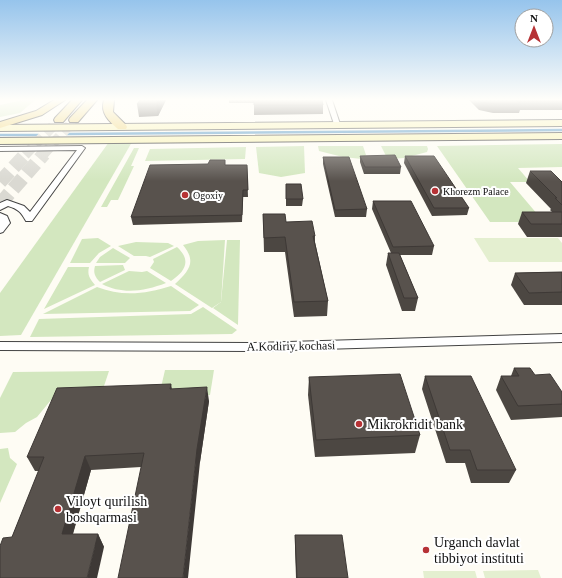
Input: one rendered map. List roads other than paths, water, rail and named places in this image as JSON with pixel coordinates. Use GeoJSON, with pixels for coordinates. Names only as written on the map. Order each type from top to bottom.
{"type":"FeatureCollection","features":[{"type":"Feature","properties":{"kind":"main road"},"geometry":{"type":"LineString","coordinates":[[0,141],[562,136]]}},
{"type":"Feature","properties":{"kind":"street"},"geometry":{"type":"LineString","coordinates":[[0,149],[82,148],[30,219],[27,212],[19,206],[7,203],[0,207]]}},
{"type":"Feature","properties":{"kind":"street"},"geometry":{"type":"LineString","coordinates":[[0,216],[4,218],[5,223],[0,230]]}},
{"type":"Feature","properties":{"kind":"street","name":"A.Kodiriy kochasi"},"geometry":{"type":"LineString","coordinates":[[0,346],[279,346],[562,338]]}},
{"type":"Feature","properties":{"kind":"waterway"},"geometry":{"type":"LineString","coordinates":[[67,134],[562,130]]}},
{"type":"Feature","properties":{"kind":"waterway"},"geometry":{"type":"LineString","coordinates":[[0,135],[38,135]]}},
{"type":"Feature","properties":{"kind":"tunnel"},"geometry":{"type":"LineString","coordinates":[[25,155],[52,127]]}},
{"type":"Feature","properties":{"kind":"tunnel"},"geometry":{"type":"LineString","coordinates":[[43,155],[68,127]]}},
{"type":"Feature","properties":{"kind":"tunnel"},"geometry":{"type":"LineString","coordinates":[[0,182],[26,154]]}},
{"type":"Feature","properties":{"kind":"tunnel"},"geometry":{"type":"LineString","coordinates":[[0,204],[44,154]]}},
{"type":"Feature","properties":{"kind":"place","name":"Khorezm Palace"},"geometry":{"type":"Point","coordinates":[435,191]}},
{"type":"Feature","properties":{"kind":"place","name":"Ogoxiy"},"geometry":{"type":"Point","coordinates":[185,195]}},
{"type":"Feature","properties":{"kind":"place","name":"Mikrokridit bank"},"geometry":{"type":"Point","coordinates":[359,424]}},
{"type":"Feature","properties":{"kind":"place","name":"Viloyt qurilish boshqarmasi"},"geometry":{"type":"Point","coordinates":[58,509]}},
{"type":"Feature","properties":{"kind":"place","name":"Urganch davlat tibbiyot instituti"},"geometry":{"type":"Point","coordinates":[426,550]}}]}
